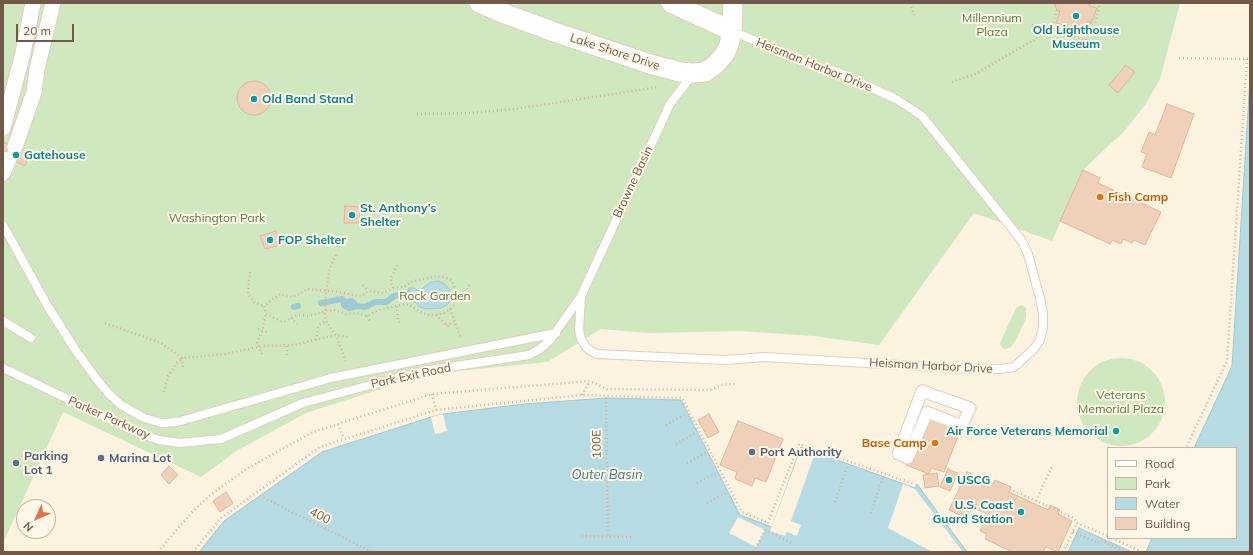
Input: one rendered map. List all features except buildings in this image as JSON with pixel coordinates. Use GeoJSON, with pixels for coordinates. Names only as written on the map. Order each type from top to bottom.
{"type":"FeatureCollection","features":[{"type":"Feature","properties":{"kind":"street"},"geometry":{"type":"LineString","coordinates":[[3,128],[23,53],[33,3]]}},
{"type":"Feature","properties":{"kind":"street"},"geometry":{"type":"LineString","coordinates":[[3,173],[12,153],[34,92],[37,69],[54,3]]}},
{"type":"Feature","properties":{"kind":"street","name":"Lake Shore Drive"},"geometry":{"type":"LineString","coordinates":[[479,3],[556,33],[650,64],[680,72],[693,73],[704,72],[715,65],[724,55],[729,45],[732,31],[733,3]]}},
{"type":"Feature","properties":{"kind":"street"},"geometry":{"type":"LineString","coordinates":[[671,3],[732,31]]}},
{"type":"Feature","properties":{"kind":"street"},"geometry":{"type":"LineString","coordinates":[[922,391],[970,408],[962,426],[927,412],[908,458],[898,454],[922,391]]}},
{"type":"Feature","properties":{"kind":"lane","name":"Heisman Harbor Drive"},"geometry":{"type":"LineString","coordinates":[[581,296],[579,330],[581,339],[586,347],[597,354],[726,360],[764,357],[966,369],[1000,369],[1014,367],[1033,350],[1040,340],[1043,326],[1042,306],[1028,254],[1022,241],[922,116],[896,99],[835,71],[819,68],[732,31]]}},
{"type":"Feature","properties":{"kind":"lane","name":"Browne Basin"},"geometry":{"type":"LineString","coordinates":[[581,296],[670,104],[693,73]]}},
{"type":"Feature","properties":{"kind":"lane"},"geometry":{"type":"LineString","coordinates":[[3,225],[47,305],[76,351],[98,381],[115,401],[144,418],[162,423],[177,422],[331,378],[556,333]]}},
{"type":"Feature","properties":{"kind":"lane","name":"Park Exit Road"},"geometry":{"type":"LineString","coordinates":[[221,439],[303,403],[423,372],[529,355],[540,349],[550,340],[581,296]]}},
{"type":"Feature","properties":{"kind":"lane"},"geometry":{"type":"LineString","coordinates":[[3,321],[31,338]]}},
{"type":"Feature","properties":{"kind":"lane","name":"Parker Parkway"},"geometry":{"type":"LineString","coordinates":[[3,368],[50,392],[139,433],[159,440],[180,443],[221,439]]}},
{"type":"Feature","properties":{"kind":"path"},"geometry":{"type":"LineString","coordinates":[[910,3],[914,15]]}},
{"type":"Feature","properties":{"kind":"path"},"geometry":{"type":"LineString","coordinates":[[1089,27],[1094,28],[1100,3]]}},
{"type":"Feature","properties":{"kind":"path"},"geometry":{"type":"LineString","coordinates":[[952,82],[975,74],[1050,30],[1057,10]]}},
{"type":"Feature","properties":{"kind":"path"},"geometry":{"type":"LineString","coordinates":[[1032,25],[1086,40],[1091,22]]}},
{"type":"Feature","properties":{"kind":"path"},"geometry":{"type":"LineString","coordinates":[[1179,58],[1247,59],[1227,361],[1186,447]]}},
{"type":"Feature","properties":{"kind":"path"},"geometry":{"type":"LineString","coordinates":[[417,114],[470,113],[515,109],[661,86]]}},
{"type":"Feature","properties":{"kind":"path"},"geometry":{"type":"LineString","coordinates":[[336,255],[330,268],[326,290],[326,321],[335,335],[350,374]]}},
{"type":"Feature","properties":{"kind":"path"},"geometry":{"type":"LineString","coordinates":[[393,288],[391,278],[398,264]]}},
{"type":"Feature","properties":{"kind":"path"},"geometry":{"type":"LineString","coordinates":[[250,272],[248,294],[254,303],[264,306]]}},
{"type":"Feature","properties":{"kind":"path"},"geometry":{"type":"LineString","coordinates":[[363,285],[368,291],[383,293],[393,288],[404,287],[410,282],[436,276],[451,280],[457,296],[454,305],[450,309],[444,313],[436,315],[423,313],[408,304],[378,310],[367,316]]}},
{"type":"Feature","properties":{"kind":"path"},"geometry":{"type":"LineString","coordinates":[[457,296],[466,291],[469,284]]}},
{"type":"Feature","properties":{"kind":"path"},"geometry":{"type":"LineString","coordinates":[[264,306],[280,294],[292,297],[307,289],[326,290],[358,296],[362,296],[368,291]]}},
{"type":"Feature","properties":{"kind":"path"},"geometry":{"type":"LineString","coordinates":[[262,354],[257,343],[262,331],[266,314],[264,306]]}},
{"type":"Feature","properties":{"kind":"path"},"geometry":{"type":"LineString","coordinates":[[397,306],[398,321],[401,323]]}},
{"type":"Feature","properties":{"kind":"path"},"geometry":{"type":"LineString","coordinates":[[450,309],[465,351]]}},
{"type":"Feature","properties":{"kind":"path"},"geometry":{"type":"LineString","coordinates":[[266,314],[280,321],[285,321],[297,315],[309,316],[325,311],[335,310],[346,314],[356,313],[367,316],[370,321]]}},
{"type":"Feature","properties":{"kind":"path"},"geometry":{"type":"LineString","coordinates":[[436,315],[448,326],[454,322]]}},
{"type":"Feature","properties":{"kind":"path"},"geometry":{"type":"LineString","coordinates":[[291,318],[297,324]]}},
{"type":"Feature","properties":{"kind":"path"},"geometry":{"type":"LineString","coordinates":[[316,340],[319,325],[326,321]]}},
{"type":"Feature","properties":{"kind":"path"},"geometry":{"type":"LineString","coordinates":[[105,322],[161,343],[182,358],[183,367]]}},
{"type":"Feature","properties":{"kind":"path"},"geometry":{"type":"LineString","coordinates":[[258,329],[267,332]]}},
{"type":"Feature","properties":{"kind":"path"},"geometry":{"type":"LineString","coordinates":[[164,392],[168,376],[182,358],[225,354],[273,345],[287,346],[335,335],[349,337]]}},
{"type":"Feature","properties":{"kind":"path"},"geometry":{"type":"LineString","coordinates":[[287,346],[287,356]]}},
{"type":"Feature","properties":{"kind":"path"},"geometry":{"type":"LineString","coordinates":[[158,552],[193,511],[208,497],[246,469],[313,432],[432,394],[590,381],[607,389],[710,390],[721,385],[735,384]]}},
{"type":"Feature","properties":{"kind":"path"},"geometry":{"type":"LineString","coordinates":[[582,395],[590,381]]}},
{"type":"Feature","properties":{"kind":"path"},"geometry":{"type":"LineString","coordinates":[[432,394],[436,410]]}},
{"type":"Feature","properties":{"kind":"path"},"geometry":{"type":"LineString","coordinates":[[193,552],[221,518],[320,447],[436,410],[582,395],[682,398],[742,512],[768,524]]}},
{"type":"Feature","properties":{"kind":"path","name":"100E"},"geometry":{"type":"LineString","coordinates":[[606,398],[608,537]]}},
{"type":"Feature","properties":{"kind":"path"},"geometry":{"type":"LineString","coordinates":[[666,425],[687,413]]}},
{"type":"Feature","properties":{"kind":"path"},"geometry":{"type":"LineString","coordinates":[[338,424],[344,439]]}},
{"type":"Feature","properties":{"kind":"path"},"geometry":{"type":"LineString","coordinates":[[676,444],[697,432]]}},
{"type":"Feature","properties":{"kind":"path"},"geometry":{"type":"LineString","coordinates":[[754,552],[768,524],[799,444],[914,484]]}},
{"type":"Feature","properties":{"kind":"path"},"geometry":{"type":"LineString","coordinates":[[687,463],[707,452]]}},
{"type":"Feature","properties":{"kind":"path"},"geometry":{"type":"LineString","coordinates":[[834,502],[848,464]]}},
{"type":"Feature","properties":{"kind":"path"},"geometry":{"type":"LineString","coordinates":[[1036,501],[1052,466]]}},
{"type":"Feature","properties":{"kind":"path"},"geometry":{"type":"LineString","coordinates":[[697,483],[718,472]]}},
{"type":"Feature","properties":{"kind":"path"},"geometry":{"type":"LineString","coordinates":[[871,513],[883,477]]}},
{"type":"Feature","properties":{"kind":"path"},"geometry":{"type":"LineString","coordinates":[[1010,489],[1074,518],[1077,522],[1107,536]]}},
{"type":"Feature","properties":{"kind":"path"},"geometry":{"type":"LineString","coordinates":[[707,503],[728,492]]}},
{"type":"Feature","properties":{"kind":"path","name":"400"},"geometry":{"type":"LineString","coordinates":[[260,496],[372,552]]}},
{"type":"Feature","properties":{"kind":"path"},"geometry":{"type":"LineString","coordinates":[[1063,552],[1077,522]]}},
{"type":"Feature","properties":{"kind":"path"},"geometry":{"type":"LineString","coordinates":[[765,530],[793,544]]}},
{"type":"Feature","properties":{"kind":"path"},"geometry":{"type":"LineString","coordinates":[[1073,532],[1098,543],[1100,540],[1126,552]]}},
{"type":"Feature","properties":{"kind":"path"},"geometry":{"type":"LineString","coordinates":[[582,536],[634,537]]}},
{"type":"Feature","properties":{"kind":"path"},"geometry":{"type":"LineString","coordinates":[[1114,539],[1142,552]]}},
{"type":"Feature","properties":{"kind":"green space","name":"Washington Park"},"geometry":{"type":"Polygon","coordinates":[[[3,3],[1180,3],[1160,79],[1145,105],[1122,134],[1083,170],[1052,241],[974,213],[879,345],[814,336],[739,331],[649,333],[601,329],[547,362],[428,374],[306,413],[238,450],[201,477],[63,412],[23,499],[16,499],[16,515],[3,543],[3,3]]]}},
{"type":"Feature","properties":{"kind":"green space"},"geometry":{"type":"Polygon","coordinates":[[[1021,305],[1026,308],[1026,318],[1011,347],[1005,349],[1001,347],[1000,343],[1016,308],[1021,305]]]}},
{"type":"Feature","properties":{"kind":"green space","name":"Veterans Memorial Plaza"},"geometry":{"type":"Polygon","coordinates":[[[1121,358],[1138,361],[1152,371],[1162,385],[1165,402],[1162,419],[1152,433],[1138,443],[1121,446],[1104,443],[1090,433],[1080,419],[1077,402],[1080,385],[1090,371],[1104,361],[1121,358]]]}},
{"type":"Feature","properties":{"kind":"water"},"geometry":{"type":"Polygon","coordinates":[[[1250,79],[1250,552],[1146,552],[1152,539],[1237,539],[1237,447],[1194,447],[1232,366],[1250,79]]]}},
{"type":"Feature","properties":{"kind":"water"},"geometry":{"type":"Polygon","coordinates":[[[438,281],[445,284],[452,294],[451,301],[447,305],[441,308],[426,309],[420,307],[410,298],[409,288],[414,288],[419,291],[431,282],[438,281]]]}},
{"type":"Feature","properties":{"kind":"water","name":"Outer Basin"},"geometry":{"type":"Polygon","coordinates":[[[606,398],[681,400],[740,515],[772,527],[801,447],[915,488],[917,484],[967,552],[199,552],[224,521],[322,452],[443,414],[524,404],[606,398]]]}},
{"type":"Feature","properties":{"kind":"water"},"geometry":{"type":"Polygon","coordinates":[[[1079,528],[1132,552],[1068,552],[1079,528]]]}},
{"type":"Feature","properties":{"kind":"pier"},"geometry":{"type":"Polygon","coordinates":[[[443,414],[447,431],[435,434],[431,417],[443,414]]]}},
{"type":"Feature","properties":{"kind":"pier"},"geometry":{"type":"Polygon","coordinates":[[[800,451],[814,456],[791,521],[801,525],[797,536],[787,532],[785,536],[770,531],[800,451]]]}},
{"type":"Feature","properties":{"kind":"pier"},"geometry":{"type":"Polygon","coordinates":[[[903,484],[915,489],[963,552],[932,552],[888,528],[903,484]]]}},
{"type":"Feature","properties":{"kind":"pier"},"geometry":{"type":"Polygon","coordinates":[[[738,517],[765,530],[756,547],[729,533],[738,517]]]}},
{"type":"Feature","properties":{"kind":"waterway"},"geometry":{"type":"LineString","coordinates":[[321,303],[342,299],[346,307],[365,307],[375,302],[386,302],[394,296],[409,293]]}},
{"type":"Feature","properties":{"kind":"waterway"},"geometry":{"type":"LineString","coordinates":[[344,302],[352,301],[357,306]]}},
{"type":"Feature","properties":{"kind":"waterway"},"geometry":{"type":"LineString","coordinates":[[294,307],[298,306]]}},
{"type":"Feature","properties":{"kind":"place","name":"Old Lighthouse Museum"},"geometry":{"type":"Point","coordinates":[1076,16]}},
{"type":"Feature","properties":{"kind":"place","name":"Old Band Stand"},"geometry":{"type":"Point","coordinates":[254,99]}},
{"type":"Feature","properties":{"kind":"place","name":"Gatehouse"},"geometry":{"type":"Point","coordinates":[16,155]}},
{"type":"Feature","properties":{"kind":"place","name":"Fish Camp"},"geometry":{"type":"Point","coordinates":[1100,197]}},
{"type":"Feature","properties":{"kind":"place","name":"St. Anthony’s Shelter"},"geometry":{"type":"Point","coordinates":[352,215]}},
{"type":"Feature","properties":{"kind":"place","name":"FOP Shelter"},"geometry":{"type":"Point","coordinates":[270,240]}},
{"type":"Feature","properties":{"kind":"place","name":"Air Force Veterans Memorial"},"geometry":{"type":"Point","coordinates":[1116,431]}},
{"type":"Feature","properties":{"kind":"place","name":"Base Camp"},"geometry":{"type":"Point","coordinates":[935,443]}},
{"type":"Feature","properties":{"kind":"place","name":"Port Authority"},"geometry":{"type":"Point","coordinates":[752,452]}},
{"type":"Feature","properties":{"kind":"place","name":"Marina Lot"},"geometry":{"type":"Point","coordinates":[101,458]}},
{"type":"Feature","properties":{"kind":"place","name":"Parking Lot 1"},"geometry":{"type":"Point","coordinates":[16,463]}},
{"type":"Feature","properties":{"kind":"place","name":"USCG"},"geometry":{"type":"Point","coordinates":[949,480]}},
{"type":"Feature","properties":{"kind":"place","name":"U.S. Coast Guard Station"},"geometry":{"type":"Point","coordinates":[1021,512]}},
{"type":"Feature","properties":{"kind":"park label","name":"Millennium Plaza"},"geometry":{"type":"Point","coordinates":[992,25]}},
{"type":"Feature","properties":{"kind":"park label","name":"Rock Garden"},"geometry":{"type":"Point","coordinates":[435,296]}}]}
